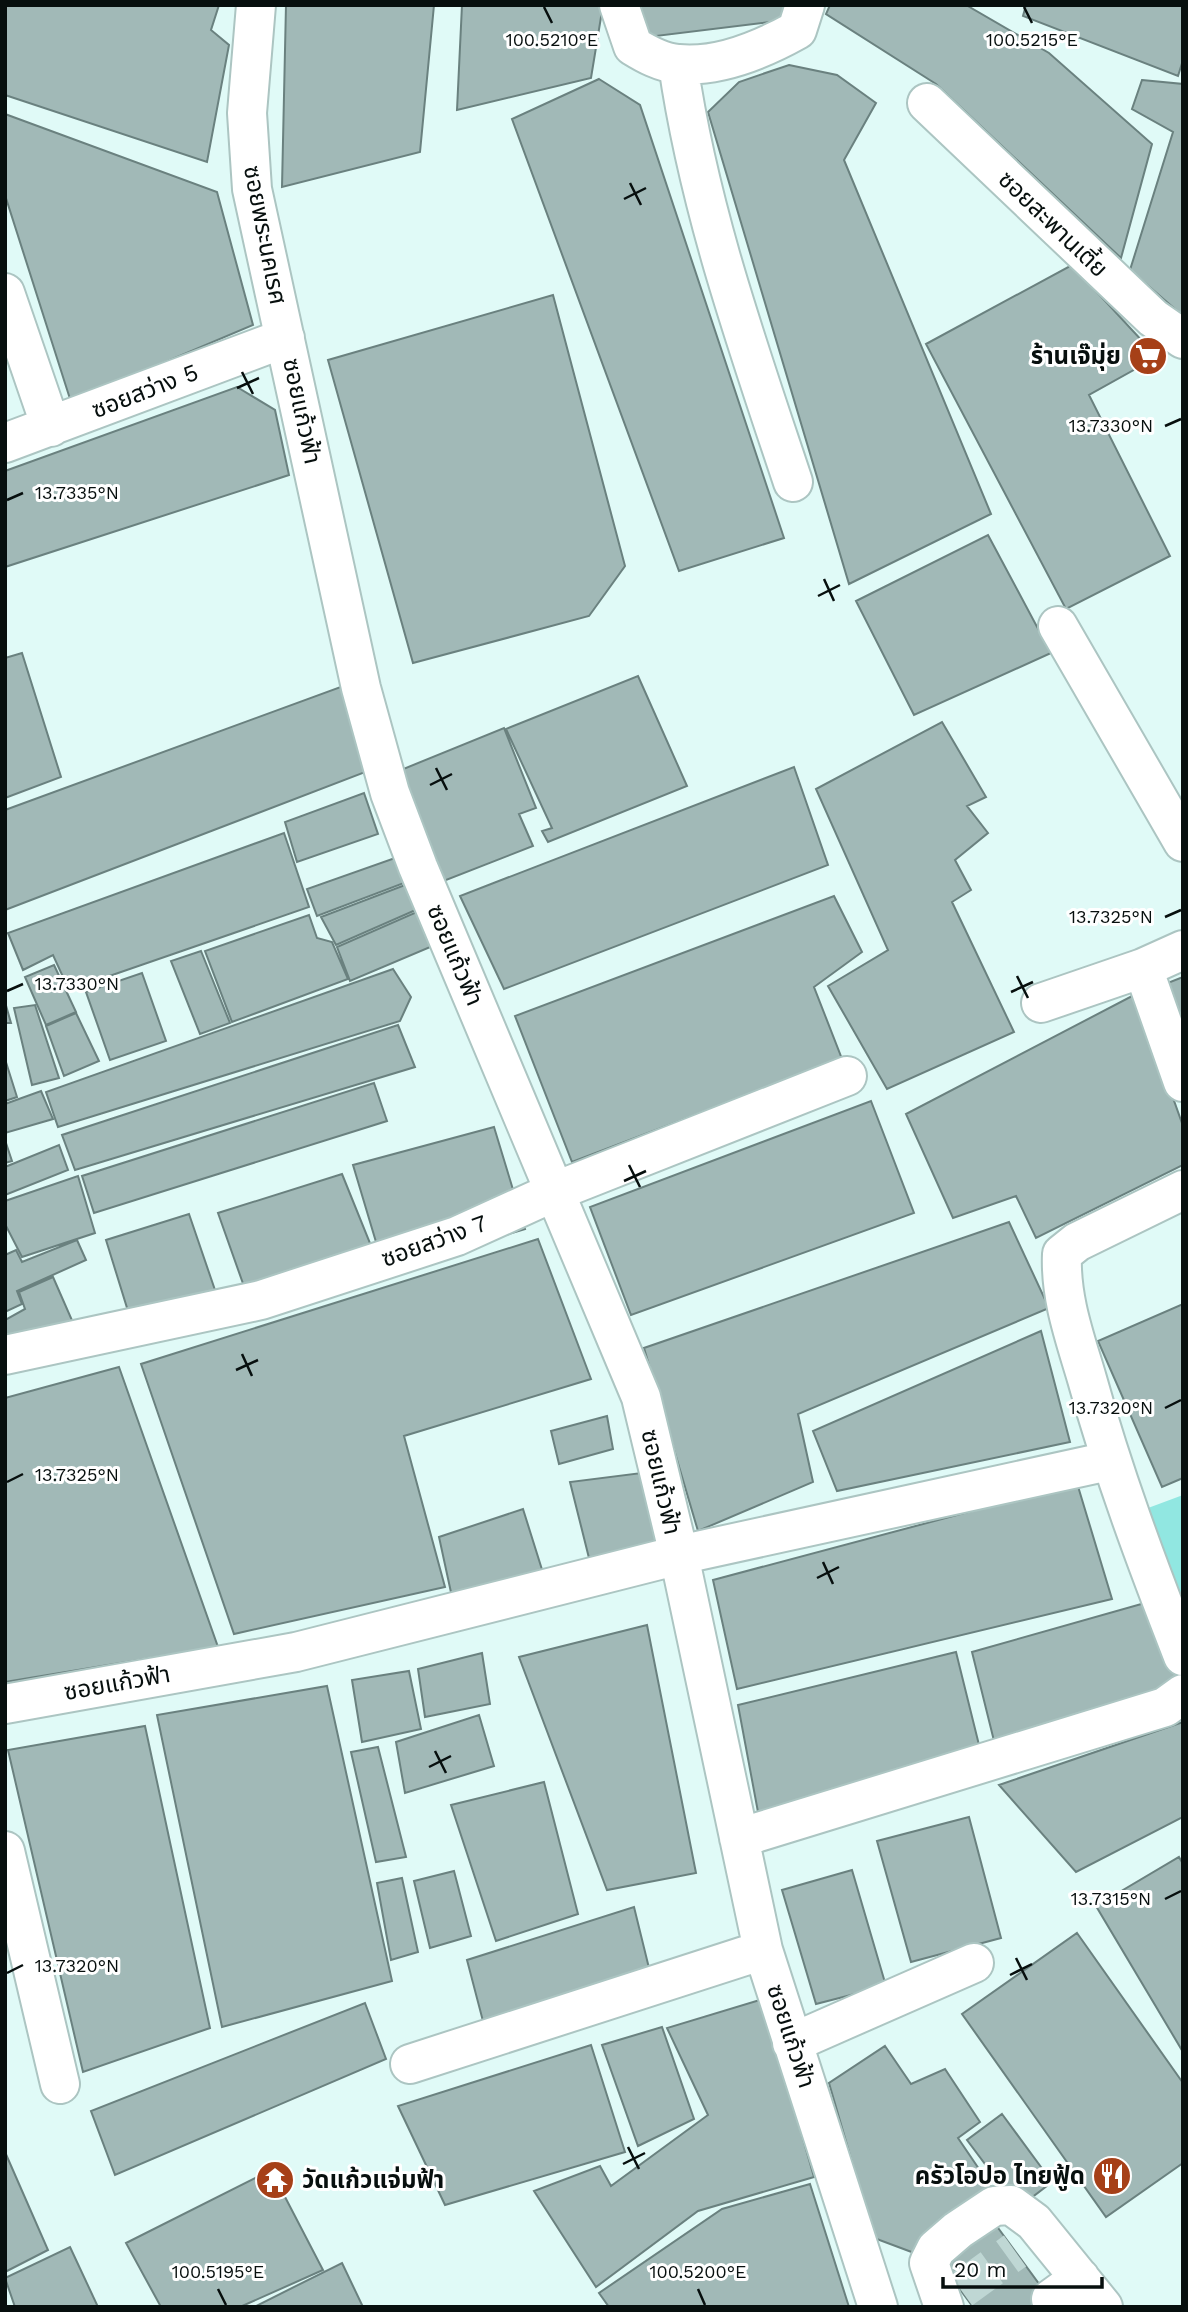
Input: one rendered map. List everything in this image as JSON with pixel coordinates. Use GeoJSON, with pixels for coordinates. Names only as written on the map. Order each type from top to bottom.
{"type":"FeatureCollection","features":[{"type":"Feature","properties":{"kind":"street","name":"ซอยพระนคเรศ"},"geometry":{"type":"LineString","coordinates":[[257,5],[247,113],[252,188],[285,338]]}},
{"type":"Feature","properties":{"kind":"street"},"geometry":{"type":"LineString","coordinates":[[619,5],[632,46],[651,57],[678,64],[724,59],[770,45],[801,17]]}},
{"type":"Feature","properties":{"kind":"street"},"geometry":{"type":"LineString","coordinates":[[678,64],[688,137],[716,250],[793,482]]}},
{"type":"Feature","properties":{"kind":"street","name":"ซอยสะพานเตี้ย"},"geometry":{"type":"LineString","coordinates":[[927,103],[1153,318],[1183,340]]}},
{"type":"Feature","properties":{"kind":"street"},"geometry":{"type":"LineString","coordinates":[[5,293],[51,427]]}},
{"type":"Feature","properties":{"kind":"street","name":"ซอยสว่าง 5"},"geometry":{"type":"LineString","coordinates":[[5,443],[285,338]]}},
{"type":"Feature","properties":{"kind":"street","name":"ซอยแก้วฟ้า"},"geometry":{"type":"LineString","coordinates":[[285,338],[361,688],[390,793],[418,867],[641,1397],[763,1950],[878,2307]]}},
{"type":"Feature","properties":{"kind":"street"},"geometry":{"type":"LineString","coordinates":[[1058,626],[1183,842]]}},
{"type":"Feature","properties":{"kind":"street"},"geometry":{"type":"LineString","coordinates":[[1041,1003],[1143,968],[1183,950]]}},
{"type":"Feature","properties":{"kind":"street"},"geometry":{"type":"LineString","coordinates":[[1143,968],[1183,1082]]}},
{"type":"Feature","properties":{"kind":"street","name":"ซอยสว่าง 7"},"geometry":{"type":"LineString","coordinates":[[5,1355],[261,1300],[457,1236],[556,1191],[847,1076]]}},
{"type":"Feature","properties":{"kind":"street"},"geometry":{"type":"LineString","coordinates":[[1183,1191],[1077,1242],[1062,1254],[1061,1275],[1069,1318],[1110,1461],[1183,1656]]}},
{"type":"Feature","properties":{"kind":"street","name":"ซอยแก้วฟ้า"},"geometry":{"type":"LineString","coordinates":[[5,1703],[296,1652],[678,1555],[1110,1461]]}},
{"type":"Feature","properties":{"kind":"street"},"geometry":{"type":"LineString","coordinates":[[739,1838],[1165,1707],[1183,1694]]}},
{"type":"Feature","properties":{"kind":"street"},"geometry":{"type":"LineString","coordinates":[[5,1851],[60,2084]]}},
{"type":"Feature","properties":{"kind":"street"},"geometry":{"type":"LineString","coordinates":[[410,2064],[763,1950]]}},
{"type":"Feature","properties":{"kind":"street"},"geometry":{"type":"LineString","coordinates":[[792,2043],[974,1963]]}},
{"type":"Feature","properties":{"kind":"street"},"geometry":{"type":"LineString","coordinates":[[949,2300],[929,2263],[936,2249],[958,2230],[994,2206],[1011,2205],[1034,2222],[1029,2242],[1078,2295]]}},
{"type":"Feature","properties":{"kind":"shaded area"},"geometry":{"type":"Polygon","coordinates":[[[1183,1495],[1183,1615],[1140,1511],[1183,1495]]]}},
{"type":"Feature","properties":{"kind":"building"},"geometry":{"type":"Polygon","coordinates":[[[5,5],[219,5],[211,30],[229,45],[207,162],[5,95],[5,5]]]}},
{"type":"Feature","properties":{"kind":"building"},"geometry":{"type":"Polygon","coordinates":[[[286,5],[434,5],[420,152],[282,187],[286,5]]]}},
{"type":"Feature","properties":{"kind":"building"},"geometry":{"type":"Polygon","coordinates":[[[462,5],[603,5],[591,78],[457,110],[462,5]]]}},
{"type":"Feature","properties":{"kind":"building"},"geometry":{"type":"Polygon","coordinates":[[[639,5],[790,5],[786,20],[648,37],[639,5]]]}},
{"type":"Feature","properties":{"kind":"building"},"geometry":{"type":"Polygon","coordinates":[[[830,5],[966,5],[1049,53],[1152,144],[1121,258],[936,84],[826,14],[830,5]]]}},
{"type":"Feature","properties":{"kind":"building"},"geometry":{"type":"Polygon","coordinates":[[[1026,5],[1183,5],[1183,60],[1178,76],[1023,16],[1026,5]]]}},
{"type":"Feature","properties":{"kind":"building"},"geometry":{"type":"Polygon","coordinates":[[[789,65],[837,75],[876,103],[844,160],[991,514],[849,584],[708,112],[739,82],[789,65]]]}},
{"type":"Feature","properties":{"kind":"building"},"geometry":{"type":"Polygon","coordinates":[[[599,79],[640,105],[784,538],[679,571],[512,119],[599,79]]]}},
{"type":"Feature","properties":{"kind":"building"},"geometry":{"type":"Polygon","coordinates":[[[1142,80],[1183,84],[1183,316],[1130,270],[1173,132],[1132,109],[1142,80]]]}},
{"type":"Feature","properties":{"kind":"building"},"geometry":{"type":"Polygon","coordinates":[[[5,114],[217,192],[253,325],[71,402],[5,195],[5,114]]]}},
{"type":"Feature","properties":{"kind":"building"},"geometry":{"type":"Polygon","coordinates":[[[1072,265],[1157,357],[1089,395],[1170,556],[1066,609],[926,344],[1072,265]]]}},
{"type":"Feature","properties":{"kind":"building"},"geometry":{"type":"Polygon","coordinates":[[[553,295],[625,566],[589,616],[413,663],[328,360],[553,295]]]}},
{"type":"Feature","properties":{"kind":"building"},"geometry":{"type":"Polygon","coordinates":[[[237,387],[275,410],[289,475],[5,567],[5,471],[237,387]]]}},
{"type":"Feature","properties":{"kind":"building"},"geometry":{"type":"Polygon","coordinates":[[[988,535],[1051,653],[914,715],[856,601],[988,535]]]}},
{"type":"Feature","properties":{"kind":"building"},"geometry":{"type":"Polygon","coordinates":[[[22,653],[61,777],[5,798],[5,658],[22,653]]]}},
{"type":"Feature","properties":{"kind":"building"},"geometry":{"type":"Polygon","coordinates":[[[638,676],[687,786],[548,842],[542,831],[552,828],[506,729],[638,676]]]}},
{"type":"Feature","properties":{"kind":"building"},"geometry":{"type":"Polygon","coordinates":[[[346,685],[368,771],[5,910],[5,810],[346,685]]]}},
{"type":"Feature","properties":{"kind":"building"},"geometry":{"type":"Polygon","coordinates":[[[942,722],[986,797],[967,806],[988,833],[955,860],[971,890],[952,902],[1014,1032],[887,1089],[828,986],[888,950],[816,789],[942,722]]]}},
{"type":"Feature","properties":{"kind":"building"},"geometry":{"type":"Polygon","coordinates":[[[504,728],[536,808],[519,814],[533,846],[441,882],[396,772],[504,728]]]}},
{"type":"Feature","properties":{"kind":"building"},"geometry":{"type":"Polygon","coordinates":[[[794,767],[828,865],[504,989],[460,896],[794,767]]]}},
{"type":"Feature","properties":{"kind":"building"},"geometry":{"type":"Polygon","coordinates":[[[364,793],[378,834],[297,862],[285,822],[364,793]]]}},
{"type":"Feature","properties":{"kind":"building"},"geometry":{"type":"Polygon","coordinates":[[[284,833],[309,907],[69,990],[53,955],[23,970],[8,933],[284,833]]]}},
{"type":"Feature","properties":{"kind":"building"},"geometry":{"type":"Polygon","coordinates":[[[395,858],[404,883],[317,916],[307,889],[395,858]]]}},
{"type":"Feature","properties":{"kind":"building"},"geometry":{"type":"Polygon","coordinates":[[[405,885],[418,909],[336,945],[321,917],[405,885]]]}},
{"type":"Feature","properties":{"kind":"building"},"geometry":{"type":"Polygon","coordinates":[[[834,896],[862,952],[814,987],[842,1059],[572,1162],[515,1016],[834,896]]]}},
{"type":"Feature","properties":{"kind":"building"},"geometry":{"type":"Polygon","coordinates":[[[419,911],[435,945],[350,981],[337,947],[419,911]]]}},
{"type":"Feature","properties":{"kind":"building"},"geometry":{"type":"Polygon","coordinates":[[[309,915],[317,938],[332,942],[348,979],[232,1022],[205,951],[309,915]]]}},
{"type":"Feature","properties":{"kind":"building"},"geometry":{"type":"Polygon","coordinates":[[[201,951],[230,1023],[200,1034],[171,961],[201,951]]]}},
{"type":"Feature","properties":{"kind":"building"},"geometry":{"type":"Polygon","coordinates":[[[54,965],[76,1012],[46,1025],[25,977],[54,965]]]}},
{"type":"Feature","properties":{"kind":"building"},"geometry":{"type":"Polygon","coordinates":[[[393,969],[411,997],[400,1021],[58,1127],[46,1092],[393,969]]]}},
{"type":"Feature","properties":{"kind":"building"},"geometry":{"type":"Polygon","coordinates":[[[142,973],[166,1041],[110,1060],[86,992],[142,973]]]}},
{"type":"Feature","properties":{"kind":"building"},"geometry":{"type":"Polygon","coordinates":[[[1183,977],[1183,1032],[1165,984],[1183,977]]]}},
{"type":"Feature","properties":{"kind":"building"},"geometry":{"type":"Polygon","coordinates":[[[1136,994],[1183,1126],[1183,1165],[1036,1238],[1016,1196],[953,1218],[906,1114],[1136,994]]]}},
{"type":"Feature","properties":{"kind":"building"},"geometry":{"type":"Polygon","coordinates":[[[5,1002],[11,1023],[5,1023],[5,1002]]]}},
{"type":"Feature","properties":{"kind":"building"},"geometry":{"type":"Polygon","coordinates":[[[35,1005],[59,1078],[32,1085],[14,1008],[35,1005]]]}},
{"type":"Feature","properties":{"kind":"building"},"geometry":{"type":"Polygon","coordinates":[[[76,1013],[99,1061],[64,1076],[46,1026],[76,1013]]]}},
{"type":"Feature","properties":{"kind":"building"},"geometry":{"type":"Polygon","coordinates":[[[398,1025],[415,1067],[75,1170],[62,1135],[398,1025]]]}},
{"type":"Feature","properties":{"kind":"building"},"geometry":{"type":"Polygon","coordinates":[[[5,1059],[17,1097],[5,1101],[5,1059]]]}},
{"type":"Feature","properties":{"kind":"building"},"geometry":{"type":"Polygon","coordinates":[[[374,1083],[387,1121],[94,1213],[82,1176],[374,1083]]]}},
{"type":"Feature","properties":{"kind":"building"},"geometry":{"type":"Polygon","coordinates":[[[41,1091],[53,1119],[5,1133],[5,1104],[41,1091]]]}},
{"type":"Feature","properties":{"kind":"building"},"geometry":{"type":"Polygon","coordinates":[[[871,1101],[914,1213],[631,1315],[590,1207],[871,1101]]]}},
{"type":"Feature","properties":{"kind":"building"},"geometry":{"type":"Polygon","coordinates":[[[494,1127],[525,1229],[385,1272],[353,1165],[494,1127]]]}},
{"type":"Feature","properties":{"kind":"building"},"geometry":{"type":"Polygon","coordinates":[[[5,1140],[12,1161],[5,1163],[5,1140]]]}},
{"type":"Feature","properties":{"kind":"building"},"geometry":{"type":"Polygon","coordinates":[[[59,1145],[68,1170],[5,1195],[5,1167],[59,1145]]]}},
{"type":"Feature","properties":{"kind":"building"},"geometry":{"type":"Polygon","coordinates":[[[342,1174],[374,1253],[246,1292],[218,1213],[342,1174]]]}},
{"type":"Feature","properties":{"kind":"building"},"geometry":{"type":"Polygon","coordinates":[[[78,1176],[95,1233],[22,1257],[5,1224],[5,1201],[78,1176]]]}},
{"type":"Feature","properties":{"kind":"building"},"geometry":{"type":"Polygon","coordinates":[[[189,1214],[216,1293],[128,1311],[106,1240],[189,1214]]]}},
{"type":"Feature","properties":{"kind":"building"},"geometry":{"type":"Polygon","coordinates":[[[1009,1222],[1049,1308],[798,1414],[813,1482],[698,1531],[644,1348],[1009,1222]]]}},
{"type":"Feature","properties":{"kind":"building"},"geometry":{"type":"Polygon","coordinates":[[[538,1239],[591,1379],[404,1436],[445,1587],[234,1634],[141,1364],[538,1239]]]}},
{"type":"Feature","properties":{"kind":"building"},"geometry":{"type":"Polygon","coordinates":[[[77,1240],[86,1260],[17,1291],[22,1304],[5,1312],[5,1255],[16,1250],[22,1262],[77,1240]]]}},
{"type":"Feature","properties":{"kind":"building"},"geometry":{"type":"Polygon","coordinates":[[[53,1277],[78,1334],[5,1337],[5,1320],[25,1309],[19,1292],[53,1277]]]}},
{"type":"Feature","properties":{"kind":"building"},"geometry":{"type":"Polygon","coordinates":[[[1183,1304],[1183,1478],[1162,1487],[1098,1341],[1183,1304]]]}},
{"type":"Feature","properties":{"kind":"building"},"geometry":{"type":"Polygon","coordinates":[[[1041,1331],[1070,1442],[837,1491],[813,1431],[1041,1331]]]}},
{"type":"Feature","properties":{"kind":"building"},"geometry":{"type":"Polygon","coordinates":[[[119,1367],[218,1647],[5,1682],[5,1398],[119,1367]]]}},
{"type":"Feature","properties":{"kind":"building"},"geometry":{"type":"Polygon","coordinates":[[[607,1416],[613,1449],[559,1464],[551,1431],[607,1416]]]}},
{"type":"Feature","properties":{"kind":"building"},"geometry":{"type":"Polygon","coordinates":[[[673,1469],[690,1540],[590,1562],[570,1482],[673,1469]]]}},
{"type":"Feature","properties":{"kind":"building"},"geometry":{"type":"Polygon","coordinates":[[[1077,1483],[1112,1599],[737,1689],[713,1580],[1077,1483]]]}},
{"type":"Feature","properties":{"kind":"building"},"geometry":{"type":"Polygon","coordinates":[[[523,1509],[544,1576],[452,1597],[439,1537],[523,1509]]]}},
{"type":"Feature","properties":{"kind":"building"},"geometry":{"type":"Polygon","coordinates":[[[1159,1599],[1183,1667],[1183,1680],[996,1749],[972,1652],[1159,1599]]]}},
{"type":"Feature","properties":{"kind":"building"},"geometry":{"type":"Polygon","coordinates":[[[647,1625],[696,1873],[607,1890],[519,1657],[647,1625]]]}},
{"type":"Feature","properties":{"kind":"building"},"geometry":{"type":"Polygon","coordinates":[[[956,1652],[981,1753],[758,1812],[738,1705],[956,1652]]]}},
{"type":"Feature","properties":{"kind":"building"},"geometry":{"type":"Polygon","coordinates":[[[482,1653],[490,1704],[425,1717],[418,1669],[482,1653]]]}},
{"type":"Feature","properties":{"kind":"building"},"geometry":{"type":"Polygon","coordinates":[[[409,1671],[421,1729],[362,1742],[352,1680],[409,1671]]]}},
{"type":"Feature","properties":{"kind":"building"},"geometry":{"type":"Polygon","coordinates":[[[327,1686],[392,1981],[222,2027],[157,1715],[327,1686]]]}},
{"type":"Feature","properties":{"kind":"building"},"geometry":{"type":"Polygon","coordinates":[[[479,1715],[494,1766],[405,1793],[396,1742],[479,1715]]]}},
{"type":"Feature","properties":{"kind":"building"},"geometry":{"type":"Polygon","coordinates":[[[1183,1722],[1183,1817],[1076,1872],[999,1785],[1183,1722]]]}},
{"type":"Feature","properties":{"kind":"building"},"geometry":{"type":"Polygon","coordinates":[[[145,1726],[210,2028],[83,2072],[8,1750],[145,1726]]]}},
{"type":"Feature","properties":{"kind":"building"},"geometry":{"type":"Polygon","coordinates":[[[378,1747],[406,1857],[376,1862],[351,1752],[378,1747]]]}},
{"type":"Feature","properties":{"kind":"building"},"geometry":{"type":"Polygon","coordinates":[[[544,1782],[578,1914],[496,1941],[451,1805],[544,1782]]]}},
{"type":"Feature","properties":{"kind":"building"},"geometry":{"type":"Polygon","coordinates":[[[969,1817],[1001,1938],[911,1962],[877,1841],[969,1817]]]}},
{"type":"Feature","properties":{"kind":"building"},"geometry":{"type":"Polygon","coordinates":[[[1179,1857],[1183,1864],[1183,2052],[1096,1906],[1179,1857]]]}},
{"type":"Feature","properties":{"kind":"building"},"geometry":{"type":"Polygon","coordinates":[[[852,1870],[886,1986],[816,2004],[782,1890],[852,1870]]]}},
{"type":"Feature","properties":{"kind":"building"},"geometry":{"type":"Polygon","coordinates":[[[454,1871],[471,1936],[430,1948],[414,1881],[454,1871]]]}},
{"type":"Feature","properties":{"kind":"building"},"geometry":{"type":"Polygon","coordinates":[[[402,1878],[418,1952],[391,1960],[377,1883],[402,1878]]]}},
{"type":"Feature","properties":{"kind":"building"},"geometry":{"type":"Polygon","coordinates":[[[634,1907],[649,1968],[484,2025],[467,1960],[634,1907]]]}},
{"type":"Feature","properties":{"kind":"building"},"geometry":{"type":"Polygon","coordinates":[[[1077,1933],[1183,2083],[1183,2163],[1106,2217],[962,2014],[1077,1933]]]}},
{"type":"Feature","properties":{"kind":"building"},"geometry":{"type":"Polygon","coordinates":[[[763,1999],[814,2177],[698,2211],[596,2287],[534,2191],[600,2166],[611,2186],[708,2115],[667,2028],[763,1999]]]}},
{"type":"Feature","properties":{"kind":"building"},"geometry":{"type":"Polygon","coordinates":[[[365,2003],[386,2059],[115,2175],[91,2111],[365,2003]]]}},
{"type":"Feature","properties":{"kind":"building"},"geometry":{"type":"Polygon","coordinates":[[[662,2027],[694,2119],[638,2146],[602,2045],[662,2027]]]}},
{"type":"Feature","properties":{"kind":"building"},"geometry":{"type":"Polygon","coordinates":[[[591,2045],[625,2152],[445,2205],[398,2106],[591,2045]]]}},
{"type":"Feature","properties":{"kind":"building"},"geometry":{"type":"Polygon","coordinates":[[[885,2046],[911,2084],[945,2069],[980,2122],[958,2138],[996,2194],[917,2254],[874,2238],[829,2083],[885,2046]]]}},
{"type":"Feature","properties":{"kind":"building"},"geometry":{"type":"Polygon","coordinates":[[[1002,2114],[1052,2182],[1018,2208],[967,2140],[1002,2114]]]}},
{"type":"Feature","properties":{"kind":"building"},"geometry":{"type":"Polygon","coordinates":[[[5,2152],[48,2250],[5,2272],[5,2152]]]}},
{"type":"Feature","properties":{"kind":"building"},"geometry":{"type":"Polygon","coordinates":[[[271,2170],[323,2270],[240,2307],[161,2307],[126,2243],[271,2170]]]}},
{"type":"Feature","properties":{"kind":"building"},"geometry":{"type":"Polygon","coordinates":[[[810,2184],[849,2307],[609,2307],[599,2293],[722,2209],[810,2184]]]}},
{"type":"Feature","properties":{"kind":"building"},"geometry":{"type":"Polygon","coordinates":[[[993,2221],[1056,2307],[973,2307],[939,2261],[993,2221]]]}},
{"type":"Feature","properties":{"kind":"building"},"geometry":{"type":"Polygon","coordinates":[[[70,2247],[98,2307],[15,2307],[5,2278],[70,2247]]]}},
{"type":"Feature","properties":{"kind":"building"},"geometry":{"type":"Polygon","coordinates":[[[342,2263],[363,2307],[254,2307],[342,2263]]]}},
{"type":"Feature","properties":{"kind":"tunnel"},"geometry":{"type":"LineString","coordinates":[[961,2290],[1015,2251]]}},
{"type":"Feature","properties":{"kind":"place","name":"ร้านเจ๊มุ่ย"},"geometry":{"type":"Point","coordinates":[1148,356]}},
{"type":"Feature","properties":{"kind":"place","name":"ครัวโอปอ ไทยฟู้ด"},"geometry":{"type":"Point","coordinates":[1112,2176]}},
{"type":"Feature","properties":{"kind":"place","name":"วัดแก้วแจ่มฟ้า"},"geometry":{"type":"Point","coordinates":[275,2180]}}]}
